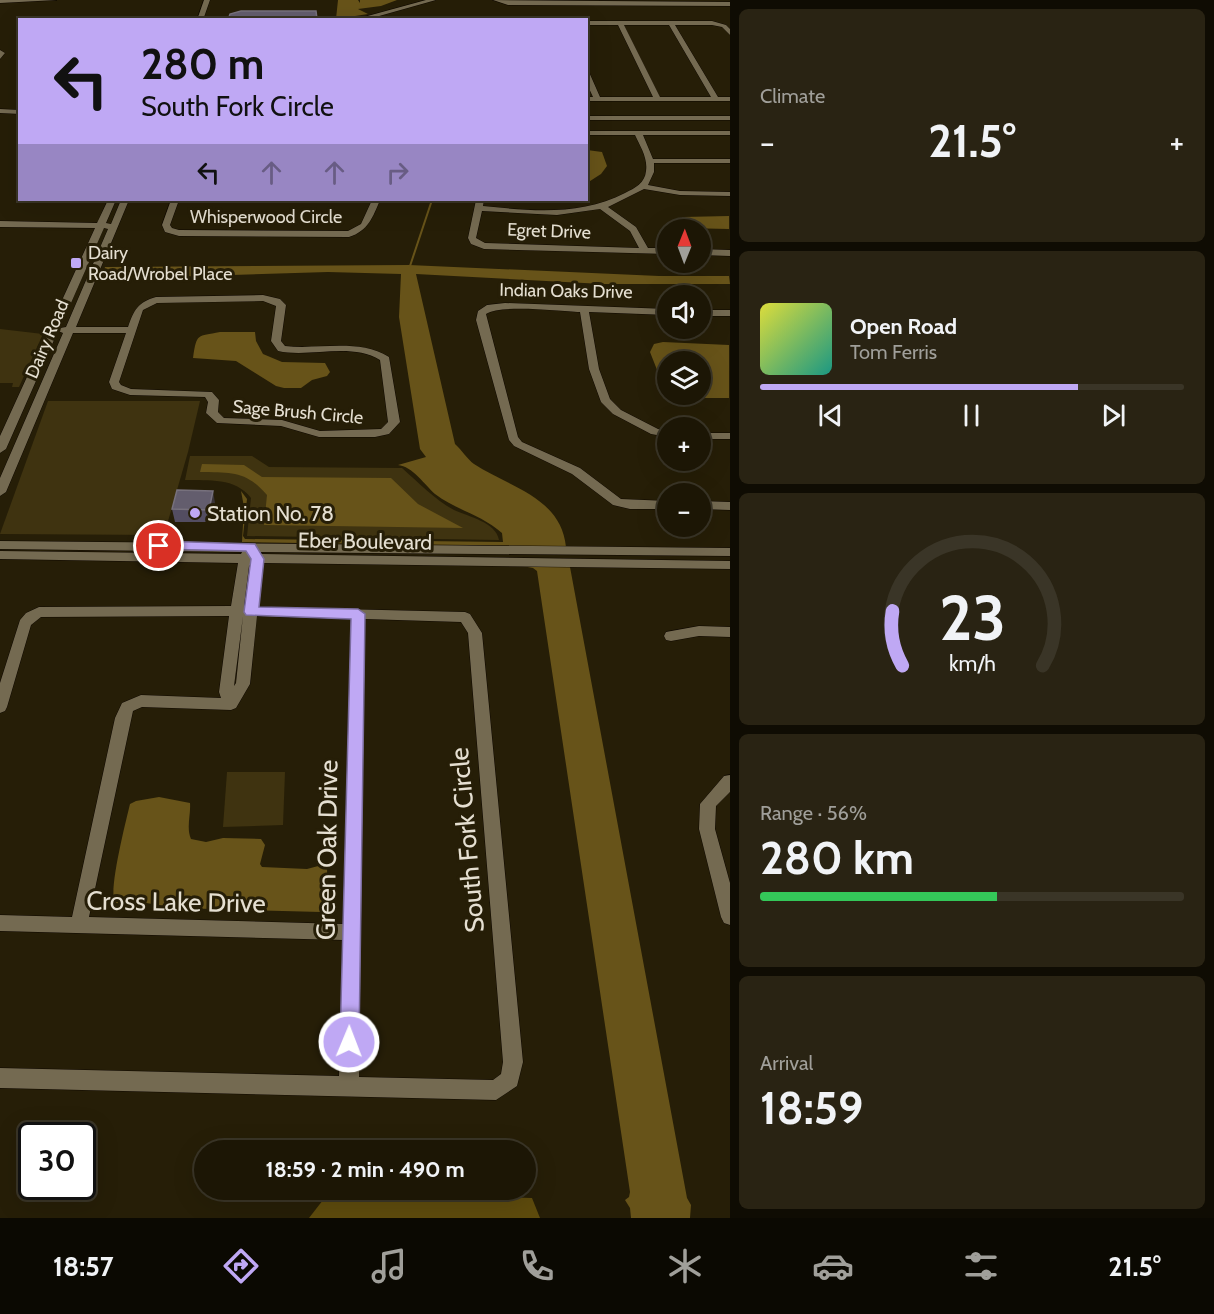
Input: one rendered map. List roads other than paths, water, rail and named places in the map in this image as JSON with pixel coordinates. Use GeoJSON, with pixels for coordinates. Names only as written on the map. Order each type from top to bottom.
{"type":"FeatureCollection","features":[{"type":"Feature","properties":{"kind":"street"},"geometry":{"type":"LineString","coordinates":[[0,1],[54,0]]}},
{"type":"Feature","properties":{"kind":"street"},"geometry":{"type":"LineString","coordinates":[[201,18],[207,0]]}},
{"type":"Feature","properties":{"kind":"street"},"geometry":{"type":"LineString","coordinates":[[364,18],[433,0]]}},
{"type":"Feature","properties":{"kind":"street"},"geometry":{"type":"LineString","coordinates":[[498,1],[729,4]]}},
{"type":"Feature","properties":{"kind":"street"},"geometry":{"type":"LineString","coordinates":[[633,2],[642,23]]}},
{"type":"Feature","properties":{"kind":"street"},"geometry":{"type":"LineString","coordinates":[[588,23],[718,24],[724,26],[729,33]]}},
{"type":"Feature","properties":{"kind":"street"},"geometry":{"type":"LineString","coordinates":[[620,23],[657,98]]}},
{"type":"Feature","properties":{"kind":"street"},"geometry":{"type":"LineString","coordinates":[[671,23],[716,99]]}},
{"type":"Feature","properties":{"kind":"street"},"geometry":{"type":"LineString","coordinates":[[588,77],[597,99]]}},
{"type":"Feature","properties":{"kind":"street"},"geometry":{"type":"LineString","coordinates":[[588,99],[729,99]]}},
{"type":"Feature","properties":{"kind":"street"},"geometry":{"type":"LineString","coordinates":[[0,111],[18,112]]}},
{"type":"Feature","properties":{"kind":"street"},"geometry":{"type":"LineString","coordinates":[[588,118],[729,118]]}},
{"type":"Feature","properties":{"kind":"street"},"geometry":{"type":"LineString","coordinates":[[588,133],[729,133]]}},
{"type":"Feature","properties":{"kind":"street"},"geometry":{"type":"LineString","coordinates":[[479,204],[531,212],[564,212],[601,206],[625,198],[643,186],[649,177],[650,161],[638,133]]}},
{"type":"Feature","properties":{"kind":"street"},"geometry":{"type":"LineString","coordinates":[[650,161],[729,161]]}},
{"type":"Feature","properties":{"kind":"street"},"geometry":{"type":"LineString","coordinates":[[643,186],[680,193],[729,194]]}},
{"type":"Feature","properties":{"kind":"street","name":"Dairy Road"},"geometry":{"type":"LineString","coordinates":[[0,449],[112,201]]}},
{"type":"Feature","properties":{"kind":"street","name":"Dairy Road"},"geometry":{"type":"LineString","coordinates":[[0,492],[125,201]]}},
{"type":"Feature","properties":{"kind":"street","name":"Whisperwood Circle"},"geometry":{"type":"LineString","coordinates":[[175,201],[166,225],[168,230],[349,234],[359,232],[363,228],[376,201]]}},
{"type":"Feature","properties":{"kind":"street","name":"Egret Drive"},"geometry":{"type":"LineString","coordinates":[[479,204],[472,238],[474,243],[484,246],[657,251]]}},
{"type":"Feature","properties":{"kind":"street"},"geometry":{"type":"LineString","coordinates":[[601,206],[634,229],[640,236],[645,250]]}},
{"type":"Feature","properties":{"kind":"street"},"geometry":{"type":"LineString","coordinates":[[0,224],[114,226]]}},
{"type":"Feature","properties":{"kind":"street"},"geometry":{"type":"LineString","coordinates":[[711,252],[729,253]]}},
{"type":"Feature","properties":{"kind":"street","name":"Sage Brush Circle"},"geometry":{"type":"LineString","coordinates":[[271,298],[281,305],[276,341],[282,349],[366,351],[380,354],[386,359],[394,422],[385,432],[375,434],[319,434],[282,423],[221,421],[212,413],[214,402],[208,394],[122,390],[116,387],[114,382],[132,330],[142,306],[156,300],[271,298]]}},
{"type":"Feature","properties":{"kind":"street","name":"Indian Oaks Drive"},"geometry":{"type":"LineString","coordinates":[[657,312],[505,306],[490,308],[482,313],[481,320],[513,438],[528,450],[554,459],[576,471],[617,502],[630,505],[657,505]]}},
{"type":"Feature","properties":{"kind":"street"},"geometry":{"type":"LineString","coordinates":[[584,309],[594,369],[605,400],[617,412],[657,432]]}},
{"type":"Feature","properties":{"kind":"street"},"geometry":{"type":"LineString","coordinates":[[711,313],[729,313]]}},
{"type":"Feature","properties":{"kind":"street"},"geometry":{"type":"LineString","coordinates":[[54,330],[132,330]]}},
{"type":"Feature","properties":{"kind":"street"},"geometry":{"type":"LineString","coordinates":[[711,436],[729,436]]}},
{"type":"Feature","properties":{"kind":"street"},"geometry":{"type":"LineString","coordinates":[[711,505],[729,506]]}},
{"type":"Feature","properties":{"kind":"street","name":"Eber Boulevard"},"geometry":{"type":"LineString","coordinates":[[0,545],[251,555],[729,565]]}},
{"type":"Feature","properties":{"kind":"street","name":"Eber Boulevard"},"geometry":{"type":"LineString","coordinates":[[0,555],[729,552]]}},
{"type":"Feature","properties":{"kind":"street"},"geometry":{"type":"LineString","coordinates":[[231,704],[226,692],[236,611],[251,555]]}},
{"type":"Feature","properties":{"kind":"street"},"geometry":{"type":"LineString","coordinates":[[231,704],[243,684],[251,612],[251,555]]}},
{"type":"Feature","properties":{"kind":"street","name":"South Fork Circle"},"geometry":{"type":"LineString","coordinates":[[0,707],[25,624],[31,616],[39,612],[236,611],[465,617],[475,633],[513,1062],[510,1079],[496,1090],[0,1078]]}},
{"type":"Feature","properties":{"kind":"street","name":"Green Oak Drive"},"geometry":{"type":"LineString","coordinates":[[349,1086],[358,614]]}},
{"type":"Feature","properties":{"kind":"street"},"geometry":{"type":"LineString","coordinates":[[671,636],[699,631],[729,632]]}},
{"type":"Feature","properties":{"kind":"street"},"geometry":{"type":"LineString","coordinates":[[79,925],[122,718],[127,707],[141,701],[231,704]]}},
{"type":"Feature","properties":{"kind":"street"},"geometry":{"type":"LineString","coordinates":[[729,781],[708,804],[706,829],[729,917]]}},
{"type":"Feature","properties":{"kind":"street","name":"Cross Lake Drive"},"geometry":{"type":"LineString","coordinates":[[0,923],[351,932]]}},
{"type":"Feature","properties":{"kind":"waterway"},"geometry":{"type":"LineString","coordinates":[[410,266],[432,201]]}},
{"type":"Feature","properties":{"kind":"place","name":"Dairy Road/Wrobel Place"},"geometry":{"type":"Point","coordinates":[76,263]}},
{"type":"Feature","properties":{"kind":"place","name":"Station No. 78"},"geometry":{"type":"Point","coordinates":[195,513]}}]}
